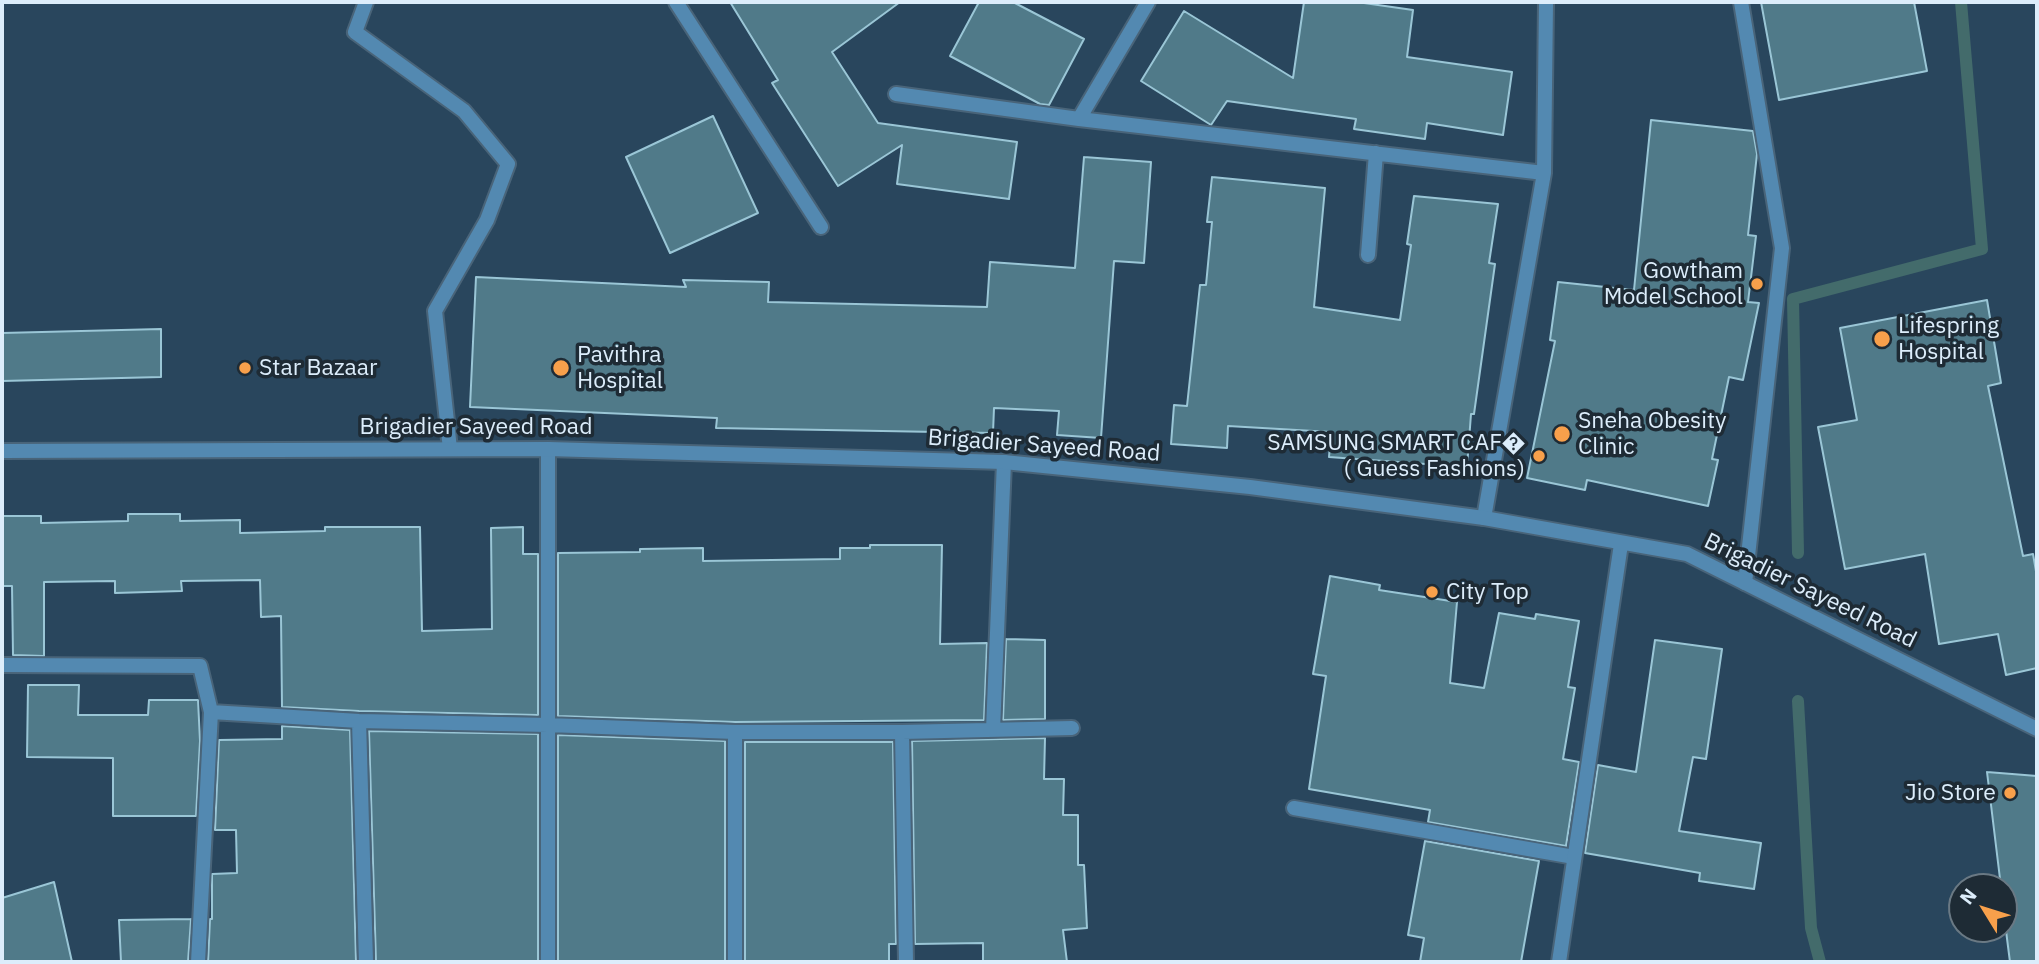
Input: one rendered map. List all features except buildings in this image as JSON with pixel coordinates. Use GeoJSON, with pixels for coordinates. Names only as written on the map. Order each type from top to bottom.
{"type":"FeatureCollection","features":[{"type":"Feature","properties":{"kind":"street"},"geometry":{"type":"LineString","coordinates":[[366,2],[355,32],[464,111],[508,164],[487,220],[435,311],[450,449]]}},
{"type":"Feature","properties":{"kind":"street"},"geometry":{"type":"LineString","coordinates":[[676,2],[821,227]]}},
{"type":"Feature","properties":{"kind":"street"},"geometry":{"type":"LineString","coordinates":[[1079,119],[1148,2]]}},
{"type":"Feature","properties":{"kind":"street"},"geometry":{"type":"LineString","coordinates":[[1484,518],[1544,173],[1546,2]]}},
{"type":"Feature","properties":{"kind":"street"},"geometry":{"type":"LineString","coordinates":[[1741,2],[1782,248],[1745,583]]}},
{"type":"Feature","properties":{"kind":"street"},"geometry":{"type":"LineString","coordinates":[[896,94],[1079,119],[1544,173]]}},
{"type":"Feature","properties":{"kind":"street"},"geometry":{"type":"LineString","coordinates":[[1367,255],[1376,153]]}},
{"type":"Feature","properties":{"kind":"street"},"geometry":{"type":"LineString","coordinates":[[548,449],[548,962]]}},
{"type":"Feature","properties":{"kind":"street","name":"Brigadier Sayeed Road"},"geometry":{"type":"LineString","coordinates":[[2,451],[548,449],[1004,461],[1250,487],[1484,518],[1687,554],[2037,729]]}},
{"type":"Feature","properties":{"kind":"street"},"geometry":{"type":"LineString","coordinates":[[993,730],[1004,461]]}},
{"type":"Feature","properties":{"kind":"street"},"geometry":{"type":"LineString","coordinates":[[1559,962],[1621,544]]}},
{"type":"Feature","properties":{"kind":"street"},"geometry":{"type":"LineString","coordinates":[[2,665],[200,666],[211,712],[198,962]]}},
{"type":"Feature","properties":{"kind":"street"},"geometry":{"type":"LineString","coordinates":[[211,712],[359,721],[735,732],[1072,728]]}},
{"type":"Feature","properties":{"kind":"street"},"geometry":{"type":"LineString","coordinates":[[359,721],[366,962]]}},
{"type":"Feature","properties":{"kind":"street"},"geometry":{"type":"LineString","coordinates":[[735,732],[735,962]]}},
{"type":"Feature","properties":{"kind":"street"},"geometry":{"type":"LineString","coordinates":[[902,732],[906,962]]}},
{"type":"Feature","properties":{"kind":"street"},"geometry":{"type":"LineString","coordinates":[[1294,808],[1574,858]]}},
{"type":"Feature","properties":{"kind":"waterway"},"geometry":{"type":"LineString","coordinates":[[1798,553],[1793,299],[1982,249],[1961,2]]}},
{"type":"Feature","properties":{"kind":"waterway"},"geometry":{"type":"LineString","coordinates":[[1798,701],[1811,928],[1820,962]]}},
{"type":"Feature","properties":{"kind":"place","name":"Gowtham Model School"},"geometry":{"type":"Point","coordinates":[1757,284]}},
{"type":"Feature","properties":{"kind":"place","name":"Lifespring Hospital"},"geometry":{"type":"Point","coordinates":[1882,339]}},
{"type":"Feature","properties":{"kind":"place","name":"Star Bazaar"},"geometry":{"type":"Point","coordinates":[245,368]}},
{"type":"Feature","properties":{"kind":"place","name":"Pavithra Hospital"},"geometry":{"type":"Point","coordinates":[561,368]}},
{"type":"Feature","properties":{"kind":"place","name":"Sneha Obesity Clinic"},"geometry":{"type":"Point","coordinates":[1562,434]}},
{"type":"Feature","properties":{"kind":"place","name":"SAMSUNG SMART CAF� ( Guess Fashions)"},"geometry":{"type":"Point","coordinates":[1539,456]}},
{"type":"Feature","properties":{"kind":"place","name":"City Top"},"geometry":{"type":"Point","coordinates":[1432,592]}},
{"type":"Feature","properties":{"kind":"place","name":"Jio Store"},"geometry":{"type":"Point","coordinates":[2010,793]}}]}
